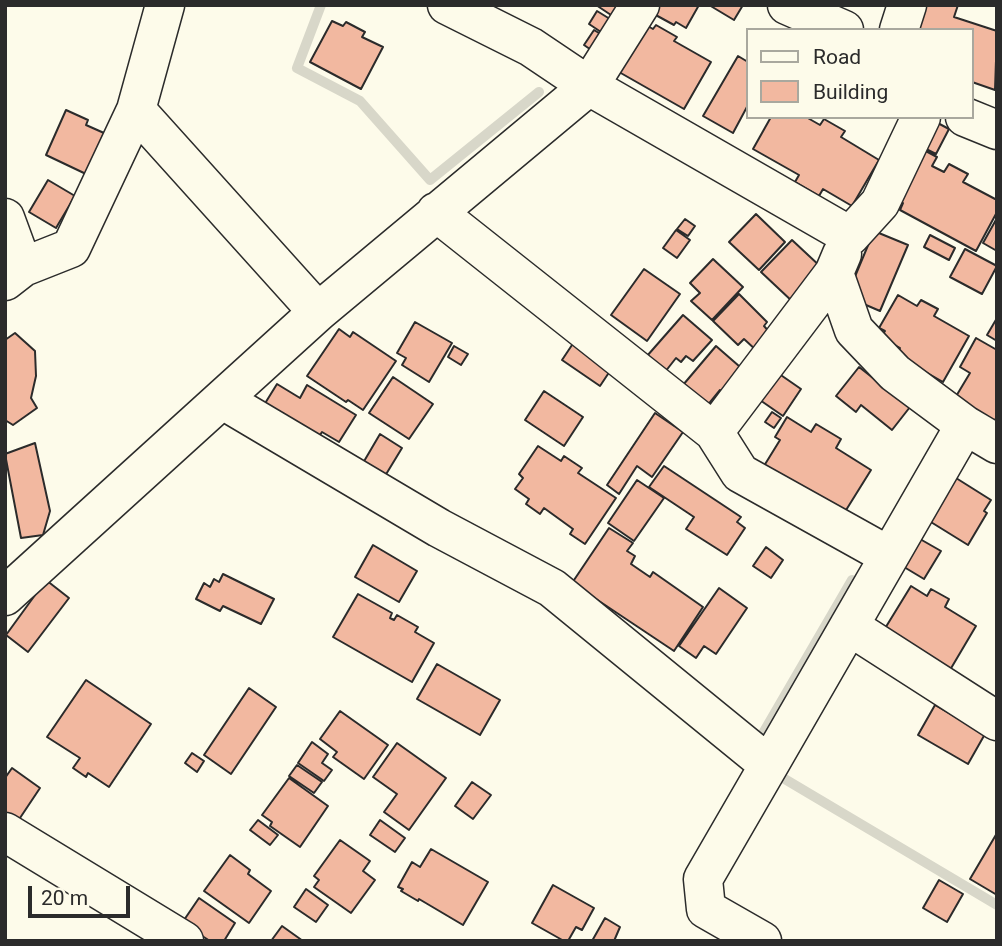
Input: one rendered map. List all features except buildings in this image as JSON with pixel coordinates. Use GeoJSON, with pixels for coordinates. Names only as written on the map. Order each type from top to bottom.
{"type":"FeatureCollection","features":[{"type":"Feature","properties":{"kind":"street"},"geometry":{"type":"LineString","coordinates":[[5,218],[14,274],[71,248],[136,110],[165,5]]}},
{"type":"Feature","properties":{"kind":"street"},"geometry":{"type":"LineString","coordinates":[[447,5],[531,47],[589,86],[850,236]]}},
{"type":"Feature","properties":{"kind":"street"},"geometry":{"type":"LineString","coordinates":[[5,596],[318,312],[589,86],[640,5]]}},
{"type":"Feature","properties":{"kind":"street"},"geometry":{"type":"LineString","coordinates":[[788,5],[840,28]]}},
{"type":"Feature","properties":{"kind":"street"},"geometry":{"type":"LineString","coordinates":[[900,28],[907,5]]}},
{"type":"Feature","properties":{"kind":"street"},"geometry":{"type":"LineString","coordinates":[[136,110],[318,312]]}},
{"type":"Feature","properties":{"kind":"street"},"geometry":{"type":"LineString","coordinates":[[714,432],[834,273],[850,236],[880,203],[920,119]]}},
{"type":"Feature","properties":{"kind":"street"},"geometry":{"type":"LineString","coordinates":[[970,119],[997,130]]}},
{"type":"Feature","properties":{"kind":"street"},"geometry":{"type":"LineString","coordinates":[[436,212],[714,432],[740,473],[889,556]]}},
{"type":"Feature","properties":{"kind":"street"},"geometry":{"type":"LineString","coordinates":[[762,941],[706,909],[704,879],[889,556],[981,434],[895,373],[854,330],[834,273]]}},
{"type":"Feature","properties":{"kind":"street"},"geometry":{"type":"LineString","coordinates":[[222,400],[439,528],[552,588],[769,765]]}},
{"type":"Feature","properties":{"kind":"street"},"geometry":{"type":"LineString","coordinates":[[849,626],[997,721]]}},
{"type":"Feature","properties":{"kind":"street"},"geometry":{"type":"LineString","coordinates":[[5,832],[184,941]]}},
{"type":"Feature","properties":{"kind":"waterway"},"geometry":{"type":"LineString","coordinates":[[321,5],[297,68],[360,101],[430,180],[539,92]]}},
{"type":"Feature","properties":{"kind":"waterway"},"geometry":{"type":"LineString","coordinates":[[762,735],[852,580]]}},
{"type":"Feature","properties":{"kind":"waterway"},"geometry":{"type":"LineString","coordinates":[[783,778],[997,905]]}}]}
